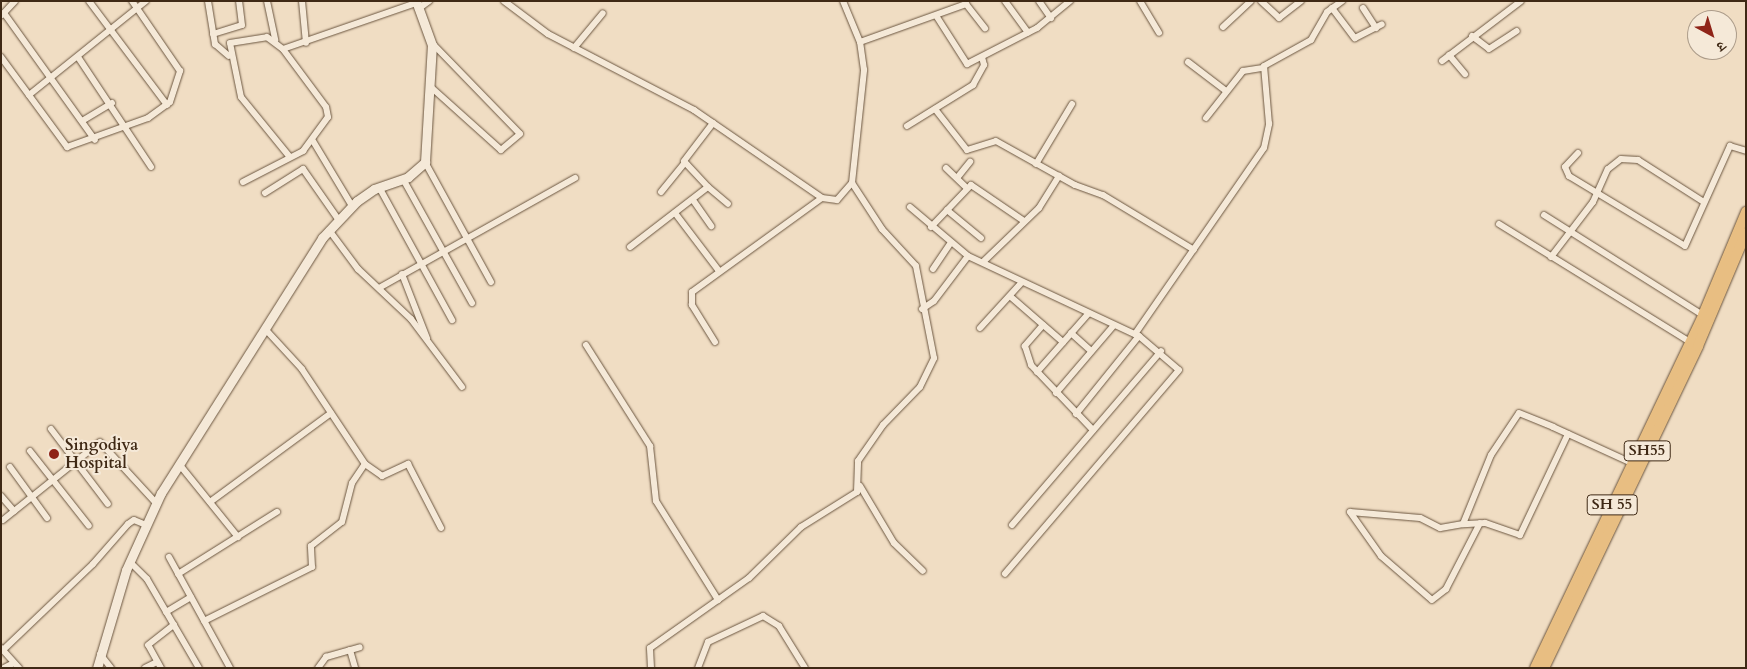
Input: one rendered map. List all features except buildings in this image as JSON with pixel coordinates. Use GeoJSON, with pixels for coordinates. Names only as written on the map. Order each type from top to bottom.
{"type":"FeatureCollection","features":[{"type":"Feature","properties":{"kind":"main road"},"geometry":{"type":"LineString","coordinates":[[1636,465],[1746,212]]}},
{"type":"Feature","properties":{"kind":"main road","name":"SH55"},"geometry":{"type":"LineString","coordinates":[[1544,668],[1586,571],[1746,233]]}},
{"type":"Feature","properties":{"kind":"main road"},"geometry":{"type":"LineString","coordinates":[[1535,668],[1586,571]]}},
{"type":"Feature","properties":{"kind":"street"},"geometry":{"type":"LineString","coordinates":[[15,1],[3,14],[51,77],[95,140]]}},
{"type":"Feature","properties":{"kind":"street"},"geometry":{"type":"LineString","coordinates":[[89,1],[109,32],[167,105]]}},
{"type":"Feature","properties":{"kind":"street"},"geometry":{"type":"LineString","coordinates":[[1,57],[67,147],[95,140],[128,126],[167,105],[180,71],[132,1]]}},
{"type":"Feature","properties":{"kind":"street"},"geometry":{"type":"LineString","coordinates":[[29,95],[146,1]]}},
{"type":"Feature","properties":{"kind":"street"},"geometry":{"type":"LineString","coordinates":[[208,1],[216,46],[229,56]]}},
{"type":"Feature","properties":{"kind":"street"},"geometry":{"type":"LineString","coordinates":[[213,34],[242,25],[239,1]]}},
{"type":"Feature","properties":{"kind":"street"},"geometry":{"type":"LineString","coordinates":[[243,182],[313,141],[328,111],[275,40],[267,1]]}},
{"type":"Feature","properties":{"kind":"street"},"geometry":{"type":"LineString","coordinates":[[302,1],[306,43]]}},
{"type":"Feature","properties":{"kind":"street"},"geometry":{"type":"LineString","coordinates":[[283,49],[429,1]]}},
{"type":"Feature","properties":{"kind":"street"},"geometry":{"type":"LineString","coordinates":[[504,1],[574,48],[713,123],[822,198],[838,200],[852,183],[863,106],[860,42],[843,1]]}},
{"type":"Feature","properties":{"kind":"street"},"geometry":{"type":"LineString","coordinates":[[1005,1],[1028,33]]}},
{"type":"Feature","properties":{"kind":"street"},"geometry":{"type":"LineString","coordinates":[[1039,1],[1051,18]]}},
{"type":"Feature","properties":{"kind":"street"},"geometry":{"type":"LineString","coordinates":[[937,17],[963,63],[982,57],[1028,33],[1051,18],[1070,1]]}},
{"type":"Feature","properties":{"kind":"street"},"geometry":{"type":"LineString","coordinates":[[1140,1],[1159,33]]}},
{"type":"Feature","properties":{"kind":"street"},"geometry":{"type":"LineString","coordinates":[[1223,27],[1251,1]]}},
{"type":"Feature","properties":{"kind":"street"},"geometry":{"type":"LineString","coordinates":[[1261,1],[1280,18],[1301,1]]}},
{"type":"Feature","properties":{"kind":"street"},"geometry":{"type":"LineString","coordinates":[[1206,118],[1243,70],[1263,68],[1315,37],[1332,8],[1339,2]]}},
{"type":"Feature","properties":{"kind":"street"},"geometry":{"type":"LineString","coordinates":[[1442,61],[1472,36],[1520,2]]}},
{"type":"Feature","properties":{"kind":"street"},"geometry":{"type":"LineString","coordinates":[[417,4],[430,41],[432,88],[424,162],[491,282]]}},
{"type":"Feature","properties":{"kind":"street"},"geometry":{"type":"LineString","coordinates":[[860,42],[917,26],[966,4],[985,28]]}},
{"type":"Feature","properties":{"kind":"street"},"geometry":{"type":"LineString","coordinates":[[1332,8],[1355,38],[1379,26],[1363,8]]}},
{"type":"Feature","properties":{"kind":"street"},"geometry":{"type":"LineString","coordinates":[[574,48],[603,13]]}},
{"type":"Feature","properties":{"kind":"street"},"geometry":{"type":"LineString","coordinates":[[1472,36],[1489,49],[1517,31]]}},
{"type":"Feature","properties":{"kind":"street"},"geometry":{"type":"LineString","coordinates":[[275,40],[255,36],[230,43],[229,56],[241,98],[289,156]]}},
{"type":"Feature","properties":{"kind":"street"},"geometry":{"type":"LineString","coordinates":[[430,41],[520,134],[501,150],[432,88]]}},
{"type":"Feature","properties":{"kind":"street"},"geometry":{"type":"LineString","coordinates":[[1449,55],[1465,74]]}},
{"type":"Feature","properties":{"kind":"street"},"geometry":{"type":"LineString","coordinates":[[78,57],[128,126],[152,167]]}},
{"type":"Feature","properties":{"kind":"street"},"geometry":{"type":"LineString","coordinates":[[907,126],[974,84],[984,64],[982,57]]}},
{"type":"Feature","properties":{"kind":"street"},"geometry":{"type":"LineString","coordinates":[[1188,62],[1226,91]]}},
{"type":"Feature","properties":{"kind":"street"},"geometry":{"type":"LineString","coordinates":[[1076,414],[1137,335],[1264,148],[1269,124],[1263,68]]}},
{"type":"Feature","properties":{"kind":"street"},"geometry":{"type":"LineString","coordinates":[[82,121],[112,103]]}},
{"type":"Feature","properties":{"kind":"street"},"geometry":{"type":"LineString","coordinates":[[1036,164],[1072,104]]}},
{"type":"Feature","properties":{"kind":"street"},"geometry":{"type":"LineString","coordinates":[[935,109],[967,150],[992,140],[1058,176],[1103,195],[1194,250]]}},
{"type":"Feature","properties":{"kind":"street"},"geometry":{"type":"LineString","coordinates":[[661,192],[684,164],[713,123]]}},
{"type":"Feature","properties":{"kind":"street"},"geometry":{"type":"LineString","coordinates":[[313,141],[352,206]]}},
{"type":"Feature","properties":{"kind":"street"},"geometry":{"type":"LineString","coordinates":[[1578,154],[1565,172],[1686,246],[1730,146],[1746,151]]}},
{"type":"Feature","properties":{"kind":"street"},"geometry":{"type":"LineString","coordinates":[[1551,257],[1597,193],[1614,163],[1631,157],[1704,202]]}},
{"type":"Feature","properties":{"kind":"street"},"geometry":{"type":"LineString","coordinates":[[97,668],[130,562],[156,503],[329,230],[352,206],[379,187],[403,179],[424,162]]}},
{"type":"Feature","properties":{"kind":"street"},"geometry":{"type":"LineString","coordinates":[[957,178],[970,162]]}},
{"type":"Feature","properties":{"kind":"street"},"geometry":{"type":"LineString","coordinates":[[684,164],[728,204]]}},
{"type":"Feature","properties":{"kind":"street"},"geometry":{"type":"LineString","coordinates":[[946,168],[967,188]]}},
{"type":"Feature","properties":{"kind":"street"},"geometry":{"type":"LineString","coordinates":[[265,192],[303,169],[338,219]]}},
{"type":"Feature","properties":{"kind":"street"},"geometry":{"type":"LineString","coordinates":[[983,262],[1042,205],[1058,176]]}},
{"type":"Feature","properties":{"kind":"street"},"geometry":{"type":"LineString","coordinates":[[379,288],[575,178]]}},
{"type":"Feature","properties":{"kind":"street"},"geometry":{"type":"LineString","coordinates":[[403,179],[472,303]]}},
{"type":"Feature","properties":{"kind":"street"},"geometry":{"type":"LineString","coordinates":[[852,183],[882,229],[910,255],[926,307],[934,358],[920,387],[883,425],[858,461],[855,475],[894,542],[923,571]]}},
{"type":"Feature","properties":{"kind":"street"},"geometry":{"type":"LineString","coordinates":[[932,227],[967,188],[975,186],[1024,221]]}},
{"type":"Feature","properties":{"kind":"street"},"geometry":{"type":"LineString","coordinates":[[379,187],[452,320]]}},
{"type":"Feature","properties":{"kind":"street"},"geometry":{"type":"LineString","coordinates":[[630,247],[708,187]]}},
{"type":"Feature","properties":{"kind":"street"},"geometry":{"type":"LineString","coordinates":[[715,342],[690,296],[719,271],[822,198]]}},
{"type":"Feature","properties":{"kind":"street"},"geometry":{"type":"LineString","coordinates":[[693,200],[711,226]]}},
{"type":"Feature","properties":{"kind":"street"},"geometry":{"type":"LineString","coordinates":[[910,207],[950,244],[968,256],[1088,314],[1137,335],[1161,351],[1178,367],[1177,375],[1005,574]]}},
{"type":"Feature","properties":{"kind":"street"},"geometry":{"type":"LineString","coordinates":[[947,210],[981,238]]}},
{"type":"Feature","properties":{"kind":"street"},"geometry":{"type":"LineString","coordinates":[[675,213],[719,271]]}},
{"type":"Feature","properties":{"kind":"street"},"geometry":{"type":"LineString","coordinates":[[1544,215],[1571,230],[1703,314]]}},
{"type":"Feature","properties":{"kind":"street"},"geometry":{"type":"LineString","coordinates":[[1499,224],[1690,342]]}},
{"type":"Feature","properties":{"kind":"street"},"geometry":{"type":"LineString","coordinates":[[329,230],[379,288],[427,338],[462,387]]}},
{"type":"Feature","properties":{"kind":"street"},"geometry":{"type":"LineString","coordinates":[[933,269],[950,244]]}},
{"type":"Feature","properties":{"kind":"street"},"geometry":{"type":"LineString","coordinates":[[926,307],[968,256]]}},
{"type":"Feature","properties":{"kind":"street"},"geometry":{"type":"LineString","coordinates":[[402,274],[427,338]]}},
{"type":"Feature","properties":{"kind":"street"},"geometry":{"type":"LineString","coordinates":[[980,328],[1011,297],[1022,282]]}},
{"type":"Feature","properties":{"kind":"street"},"geometry":{"type":"LineString","coordinates":[[1011,297],[1063,342]]}},
{"type":"Feature","properties":{"kind":"street"},"geometry":{"type":"LineString","coordinates":[[1037,372],[1088,314]]}},
{"type":"Feature","properties":{"kind":"street"},"geometry":{"type":"LineString","coordinates":[[1043,325],[1025,348],[1037,372],[1093,430]]}},
{"type":"Feature","properties":{"kind":"street"},"geometry":{"type":"LineString","coordinates":[[1056,393],[1114,325]]}},
{"type":"Feature","properties":{"kind":"street"},"geometry":{"type":"LineString","coordinates":[[266,330],[302,369],[365,464],[382,476],[408,464],[441,528]]}},
{"type":"Feature","properties":{"kind":"street"},"geometry":{"type":"LineString","coordinates":[[1071,333],[1091,351]]}},
{"type":"Feature","properties":{"kind":"street"},"geometry":{"type":"LineString","coordinates":[[586,345],[650,446],[656,501],[718,600]]}},
{"type":"Feature","properties":{"kind":"street"},"geometry":{"type":"LineString","coordinates":[[1012,525],[1161,351]]}},
{"type":"Feature","properties":{"kind":"street"},"geometry":{"type":"LineString","coordinates":[[210,502],[331,413]]}},
{"type":"Feature","properties":{"kind":"street"},"geometry":{"type":"LineString","coordinates":[[1463,524],[1472,497],[1513,416],[1519,413],[1636,465]]}},
{"type":"Feature","properties":{"kind":"street"},"geometry":{"type":"LineString","coordinates":[[51,429],[108,504]]}},
{"type":"Feature","properties":{"kind":"street"},"geometry":{"type":"LineString","coordinates":[[1480,523],[1446,589],[1432,600],[1381,556],[1350,512],[1385,512],[1446,529],[1463,524],[1480,523],[1520,535],[1568,434]]}},
{"type":"Feature","properties":{"kind":"street"},"geometry":{"type":"LineString","coordinates":[[3,520],[53,482],[94,444],[103,443],[156,503]]}},
{"type":"Feature","properties":{"kind":"street"},"geometry":{"type":"LineString","coordinates":[[30,451],[89,526]]}},
{"type":"Feature","properties":{"kind":"street"},"geometry":{"type":"LineString","coordinates":[[179,464],[238,537]]}},
{"type":"Feature","properties":{"kind":"street"},"geometry":{"type":"LineString","coordinates":[[204,622],[312,567],[312,546],[342,522],[352,483],[365,464]]}},
{"type":"Feature","properties":{"kind":"street"},"geometry":{"type":"LineString","coordinates":[[10,467],[47,518]]}},
{"type":"Feature","properties":{"kind":"street"},"geometry":{"type":"LineString","coordinates":[[651,668],[650,648],[749,578],[794,533],[837,507],[860,484]]}},
{"type":"Feature","properties":{"kind":"street"},"geometry":{"type":"LineString","coordinates":[[1,496],[14,512]]}},
{"type":"Feature","properties":{"kind":"street"},"geometry":{"type":"LineString","coordinates":[[178,574],[277,512]]}},
{"type":"Feature","properties":{"kind":"street"},"geometry":{"type":"LineString","coordinates":[[17,666],[2,649],[93,564],[128,524],[146,525]]}},
{"type":"Feature","properties":{"kind":"street"},"geometry":{"type":"LineString","coordinates":[[169,557],[230,668]]}},
{"type":"Feature","properties":{"kind":"street"},"geometry":{"type":"LineString","coordinates":[[130,562],[146,579],[199,668]]}},
{"type":"Feature","properties":{"kind":"street"},"geometry":{"type":"LineString","coordinates":[[166,612],[191,597]]}},
{"type":"Feature","properties":{"kind":"street"},"geometry":{"type":"LineString","coordinates":[[698,668],[708,642],[763,616],[779,626],[805,668]]}},
{"type":"Feature","properties":{"kind":"street"},"geometry":{"type":"LineString","coordinates":[[146,668],[158,665],[148,645],[174,625]]}},
{"type":"Feature","properties":{"kind":"street"},"geometry":{"type":"LineString","coordinates":[[320,667],[326,657],[360,647]]}},
{"type":"Feature","properties":{"kind":"street"},"geometry":{"type":"LineString","coordinates":[[350,650],[355,668]]}},
{"type":"Feature","properties":{"kind":"street"},"geometry":{"type":"LineString","coordinates":[[100,654],[111,668]]}},
{"type":"Feature","properties":{"kind":"street"},"geometry":{"type":"LineString","coordinates":[[4,668],[17,666]]}},
{"type":"Feature","properties":{"kind":"place","name":"Singodiya Hospital"},"geometry":{"type":"Point","coordinates":[54,454]}}]}
